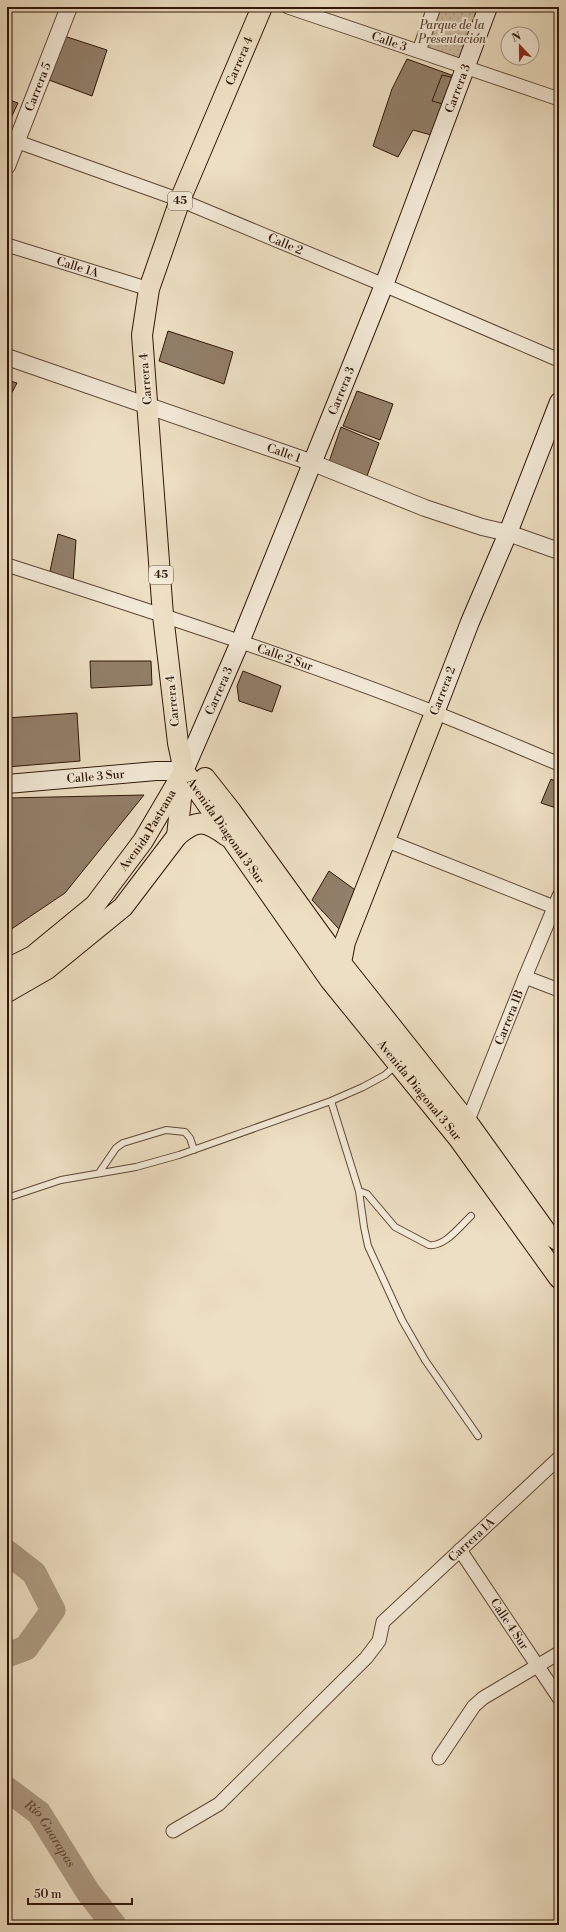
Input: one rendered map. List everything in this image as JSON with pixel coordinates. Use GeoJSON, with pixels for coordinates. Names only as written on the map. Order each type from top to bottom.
{"type":"FeatureCollection","features":[{"type":"Feature","properties":{"kind":"main road","name":"Carrera 4"},"geometry":{"type":"LineString","coordinates":[[184,771],[178,743],[164,615],[142,335],[149,289],[180,200],[262,7]]}},
{"type":"Feature","properties":{"kind":"main road","name":"Carrera 3"},"geometry":{"type":"LineString","coordinates":[[184,771],[240,642],[384,285],[488,7]]}},
{"type":"Feature","properties":{"kind":"main road","name":"Carrera 2"},"geometry":{"type":"LineString","coordinates":[[330,980],[341,963],[345,942],[384,840],[470,622],[508,533],[559,402]]}},
{"type":"Feature","properties":{"kind":"main road","name":"Calle 3 Sur"},"geometry":{"type":"LineString","coordinates":[[7,784],[156,771],[184,771]]}},
{"type":"Feature","properties":{"kind":"main road","name":"Avenida Pastrana"},"geometry":{"type":"LineString","coordinates":[[7,992],[47,969],[123,906],[177,836],[184,771]]}},
{"type":"Feature","properties":{"kind":"main road","name":"Avenida Pastrana"},"geometry":{"type":"LineString","coordinates":[[7,970],[33,956],[95,905],[143,841],[184,771]]}},
{"type":"Feature","properties":{"kind":"main road","name":"Avenida Diagonal 3 Sur"},"geometry":{"type":"LineString","coordinates":[[184,771],[330,980],[404,1058],[547,1233],[559,1241]]}},
{"type":"Feature","properties":{"kind":"main road","name":"Avenida Diagonal 3 Sur"},"geometry":{"type":"LineString","coordinates":[[184,771],[197,772],[205,778],[341,963],[404,1058]]}},
{"type":"Feature","properties":{"kind":"main road"},"geometry":{"type":"LineString","coordinates":[[177,836],[184,829],[200,822],[211,824],[234,841]]}},
{"type":"Feature","properties":{"kind":"main road","name":"Avenida Diagonal 3 Sur"},"geometry":{"type":"LineString","coordinates":[[463,1131],[559,1278]]}},
{"type":"Feature","properties":{"kind":"street","name":"Carrera 5"},"geometry":{"type":"LineString","coordinates":[[7,166],[12,140],[69,7]]}},
{"type":"Feature","properties":{"kind":"street","name":"Calle 3"},"geometry":{"type":"LineString","coordinates":[[288,7],[559,99]]}},
{"type":"Feature","properties":{"kind":"street"},"geometry":{"type":"LineString","coordinates":[[418,51],[434,7]]}},
{"type":"Feature","properties":{"kind":"street","name":"Calle 2"},"geometry":{"type":"LineString","coordinates":[[12,140],[180,200],[559,360]]}},
{"type":"Feature","properties":{"kind":"street","name":"Calle 1A"},"geometry":{"type":"LineString","coordinates":[[7,245],[149,289]]}},
{"type":"Feature","properties":{"kind":"street","name":"Calle 1"},"geometry":{"type":"LineString","coordinates":[[7,357],[313,463],[425,508],[482,527],[508,533],[559,551]]}},
{"type":"Feature","properties":{"kind":"street","name":"Calle 2 Sur"},"geometry":{"type":"LineString","coordinates":[[7,564],[164,615],[240,642],[435,713],[559,764]]}},
{"type":"Feature","properties":{"kind":"street"},"geometry":{"type":"LineString","coordinates":[[384,840],[556,902]]}},
{"type":"Feature","properties":{"kind":"street","name":"Carrera 1B"},"geometry":{"type":"LineString","coordinates":[[463,1131],[556,902]]}},
{"type":"Feature","properties":{"kind":"street"},"geometry":{"type":"LineString","coordinates":[[525,977],[559,990]]}},
{"type":"Feature","properties":{"kind":"street","name":"Carrera 1A"},"geometry":{"type":"LineString","coordinates":[[173,1831],[219,1804],[366,1658],[379,1641],[383,1622],[559,1458]]}},
{"type":"Feature","properties":{"kind":"street","name":"Calle 4 Sur"},"geometry":{"type":"LineString","coordinates":[[460,1550],[559,1698]]}},
{"type":"Feature","properties":{"kind":"street"},"geometry":{"type":"LineString","coordinates":[[439,1758],[474,1706],[483,1698],[559,1652]]}},
{"type":"Feature","properties":{"kind":"lane"},"geometry":{"type":"LineString","coordinates":[[7,1198],[61,1180],[136,1167],[194,1150],[331,1101],[385,1075],[404,1058]]}},
{"type":"Feature","properties":{"kind":"lane"},"geometry":{"type":"LineString","coordinates":[[331,1101],[359,1191],[368,1246],[402,1320],[425,1360],[478,1436]]}},
{"type":"Feature","properties":{"kind":"lane"},"geometry":{"type":"LineString","coordinates":[[99,1173],[116,1148],[123,1143],[166,1130],[185,1132],[190,1138],[194,1150]]}},
{"type":"Feature","properties":{"kind":"lane"},"geometry":{"type":"LineString","coordinates":[[359,1191],[367,1194],[395,1227],[429,1245],[435,1246],[443,1241],[471,1216]]}},
{"type":"Feature","properties":{"kind":"green space","name":"Parque de la Presentación"},"geometry":{"type":"Polygon","coordinates":[[[440,7],[483,7],[463,60],[425,47],[440,7]]]}},
{"type":"Feature","properties":{"kind":"building"},"geometry":{"type":"Polygon","coordinates":[[[64,36],[107,50],[92,96],[49,80],[64,36]]]}},
{"type":"Feature","properties":{"kind":"building"},"geometry":{"type":"Polygon","coordinates":[[[407,59],[457,77],[431,135],[413,130],[398,157],[373,146],[392,89],[407,59]]]}},
{"type":"Feature","properties":{"kind":"building"},"geometry":{"type":"Polygon","coordinates":[[[442,75],[459,79],[447,105],[432,101],[442,75]]]}},
{"type":"Feature","properties":{"kind":"building"},"geometry":{"type":"Polygon","coordinates":[[[7,99],[18,103],[10,120],[7,119],[7,99]]]}},
{"type":"Feature","properties":{"kind":"building"},"geometry":{"type":"Polygon","coordinates":[[[168,331],[233,352],[224,384],[159,361],[168,331]]]}},
{"type":"Feature","properties":{"kind":"building"},"geometry":{"type":"Polygon","coordinates":[[[7,380],[17,383],[8,400],[7,400],[7,380]]]}},
{"type":"Feature","properties":{"kind":"building"},"geometry":{"type":"Polygon","coordinates":[[[357,391],[393,404],[380,440],[343,426],[357,391]]]}},
{"type":"Feature","properties":{"kind":"building"},"geometry":{"type":"Polygon","coordinates":[[[341,427],[379,443],[367,476],[329,462],[341,427]]]}},
{"type":"Feature","properties":{"kind":"building"},"geometry":{"type":"Polygon","coordinates":[[[58,534],[76,540],[73,583],[50,571],[58,534]]]}},
{"type":"Feature","properties":{"kind":"building"},"geometry":{"type":"Polygon","coordinates":[[[90,661],[151,661],[152,685],[91,688],[90,661]]]}},
{"type":"Feature","properties":{"kind":"building"},"geometry":{"type":"Polygon","coordinates":[[[243,671],[281,686],[272,712],[239,701],[237,686],[243,671]]]}},
{"type":"Feature","properties":{"kind":"building"},"geometry":{"type":"Polygon","coordinates":[[[77,713],[80,761],[7,767],[7,718],[77,713]]]}},
{"type":"Feature","properties":{"kind":"building"},"geometry":{"type":"Polygon","coordinates":[[[551,779],[559,783],[559,809],[541,803],[551,779]]]}},
{"type":"Feature","properties":{"kind":"building"},"geometry":{"type":"Polygon","coordinates":[[[144,795],[65,893],[7,932],[7,798],[144,795]]]}},
{"type":"Feature","properties":{"kind":"building"},"geometry":{"type":"Polygon","coordinates":[[[329,871],[358,892],[339,929],[312,900],[329,871]]]}},
{"type":"Feature","properties":{"kind":"waterway","name":"Río Guarapas"},"geometry":{"type":"LineString","coordinates":[[7,1552],[34,1573],[53,1610],[26,1648],[7,1655]]}},
{"type":"Feature","properties":{"kind":"waterway","name":"Río Guarapas"},"geometry":{"type":"LineString","coordinates":[[7,1789],[39,1813],[88,1892],[114,1925]]}}]}
